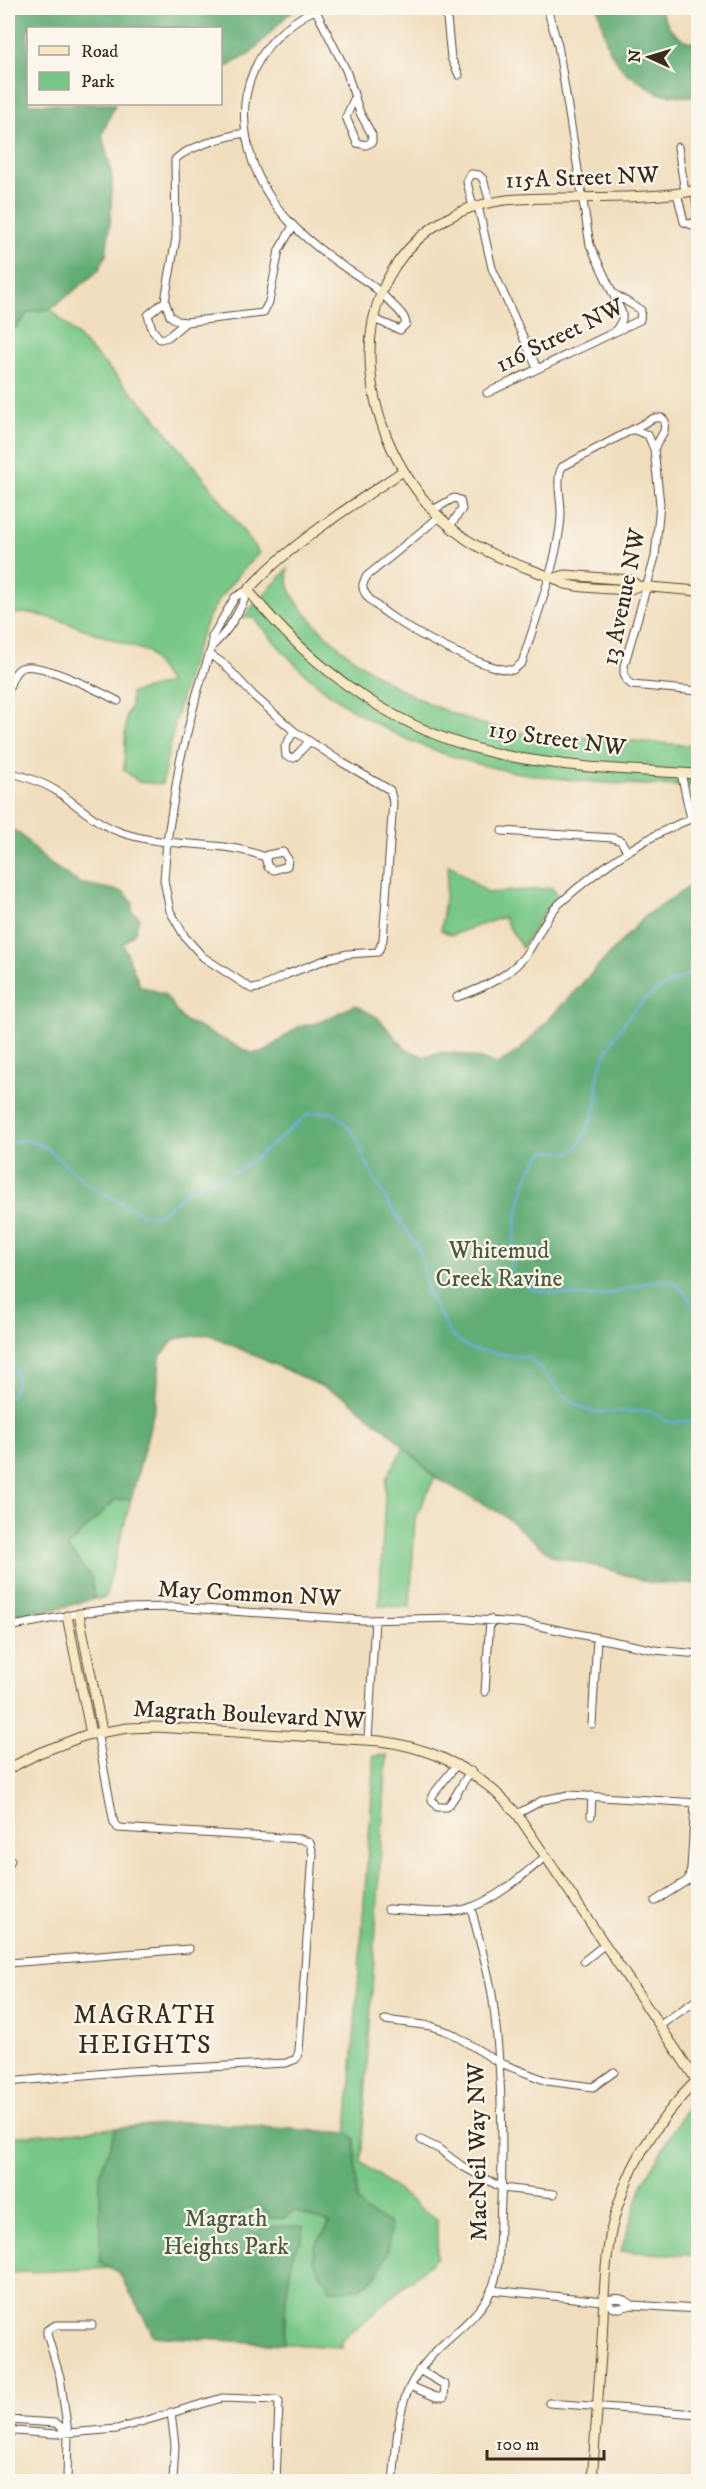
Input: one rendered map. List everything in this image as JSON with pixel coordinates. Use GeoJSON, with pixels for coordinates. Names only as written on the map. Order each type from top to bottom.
{"type":"FeatureCollection","features":[{"type":"Feature","properties":{"kind":"street"},"geometry":{"type":"LineString","coordinates":[[355,97],[346,117],[357,143],[366,145],[373,138],[360,114],[355,97],[346,70],[317,8],[284,27],[264,52],[252,74],[244,111],[251,156],[261,183],[274,205],[292,226],[321,250],[382,292],[404,317],[406,324],[400,330],[374,319]]}},
{"type":"Feature","properties":{"kind":"street"},"geometry":{"type":"LineString","coordinates":[[446,8],[451,58],[459,75]]}},
{"type":"Feature","properties":{"kind":"street"},"geometry":{"type":"LineString","coordinates":[[547,8],[558,45],[590,245],[622,313],[622,320],[616,330]]}},
{"type":"Feature","properties":{"kind":"street"},"geometry":{"type":"LineString","coordinates":[[246,133],[188,151],[179,155],[175,160],[176,238],[165,301],[170,316],[178,321],[186,322],[263,313],[269,302],[279,250],[292,226]]}},
{"type":"Feature","properties":{"kind":"street","name":"115A Street NW"},"geometry":{"type":"LineString","coordinates":[[678,147],[689,192],[699,216],[692,225],[684,222],[689,192]]}},
{"type":"Feature","properties":{"kind":"street","name":"115A Street NW"},"geometry":{"type":"LineString","coordinates":[[475,207],[467,182],[471,174],[479,175],[483,179],[490,202]]}},
{"type":"Feature","properties":{"kind":"street","name":"115A Street NW"},"geometry":{"type":"LineString","coordinates":[[689,192],[515,198],[490,202],[445,220],[416,243],[401,260],[382,292],[369,347],[372,384],[388,439],[403,471],[436,513],[466,539],[489,553],[564,584],[628,590],[643,586],[699,591]]}},
{"type":"Feature","properties":{"kind":"street"},"geometry":{"type":"LineString","coordinates":[[475,207],[492,268],[537,368]]}},
{"type":"Feature","properties":{"kind":"street","name":"116 Street NW"},"geometry":{"type":"LineString","coordinates":[[487,393],[616,330],[638,322],[642,312],[639,308],[621,300],[610,290]]}},
{"type":"Feature","properties":{"kind":"street"},"geometry":{"type":"LineString","coordinates":[[165,301],[148,315],[152,329],[160,339],[168,338],[186,322]]}},
{"type":"Feature","properties":{"kind":"street","name":"13 Avenue NW"},"geometry":{"type":"LineString","coordinates":[[630,431],[660,417],[664,419],[666,426],[654,449],[659,486],[660,524],[655,557],[643,586],[624,666],[627,681],[637,686],[699,691]]}},
{"type":"Feature","properties":{"kind":"street"},"geometry":{"type":"LineString","coordinates":[[450,526],[462,508],[460,500],[453,498],[367,576],[363,587],[369,598],[396,619],[437,644],[472,660],[504,670],[513,670],[522,663],[551,577],[560,526],[560,470],[567,463],[630,431],[641,431],[648,435],[654,449]]}},
{"type":"Feature","properties":{"kind":"street"},"geometry":{"type":"LineString","coordinates":[[209,654],[224,664],[294,731],[387,787],[392,793],[383,940],[378,952],[330,958],[257,989],[249,988],[203,957],[179,928],[170,911],[165,891],[164,870],[184,743],[209,654],[212,646],[220,639],[244,604],[248,590],[268,570],[322,528],[403,471]]}},
{"type":"Feature","properties":{"kind":"street","name":"119 Street NW"},"geometry":{"type":"LineString","coordinates":[[248,590],[292,639],[332,674],[370,702],[413,725],[451,741],[502,755],[540,762],[696,774]]}},
{"type":"Feature","properties":{"kind":"street"},"geometry":{"type":"LineString","coordinates":[[8,692],[19,670],[30,667],[72,679],[118,701]]}},
{"type":"Feature","properties":{"kind":"street"},"geometry":{"type":"LineString","coordinates":[[294,731],[285,747],[286,756],[294,758],[309,742]]}},
{"type":"Feature","properties":{"kind":"street"},"geometry":{"type":"LineString","coordinates":[[8,772],[42,783],[112,829],[132,836],[266,857]]}},
{"type":"Feature","properties":{"kind":"street"},"geometry":{"type":"LineString","coordinates":[[681,773],[690,819]]}},
{"type":"Feature","properties":{"kind":"street"},"geometry":{"type":"LineString","coordinates":[[696,774],[699,800]]}},
{"type":"Feature","properties":{"kind":"street"},"geometry":{"type":"LineString","coordinates":[[457,997],[482,989],[513,968],[528,951],[548,917],[559,904],[627,851],[699,816]]}},
{"type":"Feature","properties":{"kind":"street"},"geometry":{"type":"LineString","coordinates":[[502,831],[613,838],[621,841],[627,851]]}},
{"type":"Feature","properties":{"kind":"street","name":"May Common NW"},"geometry":{"type":"LineString","coordinates":[[8,1627],[125,1608],[173,1607],[375,1620],[434,1617],[490,1619],[530,1624],[655,1650],[699,1654]]}},
{"type":"Feature","properties":{"kind":"street"},"geometry":{"type":"LineString","coordinates":[[79,1614],[96,1732]]}},
{"type":"Feature","properties":{"kind":"street"},"geometry":{"type":"LineString","coordinates":[[8,2082],[140,2070],[286,2063],[296,2059],[299,2051],[313,1854],[310,1843],[306,1840],[289,1838],[118,1828],[114,1823],[96,1732],[67,1616]]}},
{"type":"Feature","properties":{"kind":"street"},"geometry":{"type":"LineString","coordinates":[[485,1692],[490,1619]]}},
{"type":"Feature","properties":{"kind":"street"},"geometry":{"type":"LineString","coordinates":[[368,1740],[375,1620]]}},
{"type":"Feature","properties":{"kind":"street"},"geometry":{"type":"LineString","coordinates":[[592,1724],[597,1638]]}},
{"type":"Feature","properties":{"kind":"street","name":"Magrath Boulevard NW"},"geometry":{"type":"LineString","coordinates":[[8,1769],[39,1753],[96,1732],[155,1727],[393,1743],[425,1750],[457,1764],[492,1788],[517,1814],[659,2026],[698,2080]]}},
{"type":"Feature","properties":{"kind":"street"},"geometry":{"type":"LineString","coordinates":[[457,1764],[432,1796],[437,1807],[447,1807],[451,1803],[460,1785],[471,1772]]}},
{"type":"Feature","properties":{"kind":"street"},"geometry":{"type":"LineString","coordinates":[[517,1814],[534,1803],[551,1797],[569,1795],[697,1803],[688,1880],[656,1901]]}},
{"type":"Feature","properties":{"kind":"street"},"geometry":{"type":"LineString","coordinates":[[591,1816],[592,1796]]}},
{"type":"Feature","properties":{"kind":"street"},"geometry":{"type":"LineString","coordinates":[[388,1909],[432,1911],[471,1907],[502,1891],[545,1857]]}},
{"type":"Feature","properties":{"kind":"street","name":"MacNeil Way NW"},"geometry":{"type":"LineString","coordinates":[[393,2481],[400,2407],[419,2370],[477,2312],[491,2290],[499,2257],[502,2188],[498,2062],[492,1999],[471,1907]]}},
{"type":"Feature","properties":{"kind":"street"},"geometry":{"type":"LineString","coordinates":[[584,1961],[604,1945]]}},
{"type":"Feature","properties":{"kind":"street"},"geometry":{"type":"LineString","coordinates":[[8,1963],[189,1949]]}},
{"type":"Feature","properties":{"kind":"street"},"geometry":{"type":"LineString","coordinates":[[659,2026],[699,1999]]}},
{"type":"Feature","properties":{"kind":"street"},"geometry":{"type":"LineString","coordinates":[[385,2020],[431,2026],[451,2033],[498,2062],[547,2081],[593,2086],[615,2072]]}},
{"type":"Feature","properties":{"kind":"street"},"geometry":{"type":"LineString","coordinates":[[592,2481],[604,2301],[612,2228],[628,2180],[656,2129],[698,2080]]}},
{"type":"Feature","properties":{"kind":"street"},"geometry":{"type":"LineString","coordinates":[[421,2140],[440,2149],[462,2166],[502,2188],[554,2194]]}},
{"type":"Feature","properties":{"kind":"street"},"geometry":{"type":"LineString","coordinates":[[491,2290],[604,2301],[614,2308],[632,2304],[699,2309]]}},
{"type":"Feature","properties":{"kind":"street"},"geometry":{"type":"LineString","coordinates":[[67,2481],[68,2432],[60,2378],[46,2334],[47,2330],[56,2325],[92,2325]]}},
{"type":"Feature","properties":{"kind":"street"},"geometry":{"type":"LineString","coordinates":[[410,2386],[436,2397],[444,2397],[445,2385],[419,2370]]}},
{"type":"Feature","properties":{"kind":"street"},"geometry":{"type":"LineString","coordinates":[[8,2428],[15,2431],[56,2434],[117,2429],[222,2398],[276,2400],[279,2403],[276,2481]]}},
{"type":"Feature","properties":{"kind":"street"},"geometry":{"type":"LineString","coordinates":[[549,2403],[699,2414]]}},
{"type":"Feature","properties":{"kind":"street"},"geometry":{"type":"LineString","coordinates":[[171,2412],[176,2445],[173,2481]]}},
{"type":"Feature","properties":{"kind":"street"},"geometry":{"type":"LineString","coordinates":[[8,2420],[56,2423],[68,2432]]}},
{"type":"Feature","properties":{"kind":"green space"},"geometry":{"type":"Polygon","coordinates":[[[8,8],[297,8],[288,14],[250,54],[222,69],[222,27],[27,27],[27,105],[115,105],[102,135],[112,176],[111,215],[106,255],[98,271],[51,309],[29,312],[10,334],[11,368],[8,373],[8,8]]]}},
{"type":"Feature","properties":{"kind":"green space"},"geometry":{"type":"Polygon","coordinates":[[[598,8],[660,8],[672,30],[686,41],[692,42],[698,53],[698,98],[657,93],[624,71],[608,48],[598,8]]]}},
{"type":"Feature","properties":{"kind":"green space"},"geometry":{"type":"Polygon","coordinates":[[[51,309],[149,410],[211,487],[259,553],[222,595],[198,642],[185,682],[162,784],[139,782],[124,770],[126,716],[131,706],[131,693],[169,683],[148,652],[59,620],[31,613],[8,614],[10,334],[29,312],[51,309]]]}},
{"type":"Feature","properties":{"kind":"green space"},"geometry":{"type":"Polygon","coordinates":[[[288,569],[287,577],[292,594],[315,624],[360,663],[403,691],[450,713],[508,731],[698,746],[698,786],[593,782],[493,768],[444,754],[397,735],[352,710],[309,677],[253,618],[242,618],[288,569]]]}},
{"type":"Feature","properties":{"kind":"green space","name":"Whitemud Creek Ravine"},"geometry":{"type":"Polygon","coordinates":[[[8,827],[21,835],[47,862],[79,883],[124,892],[133,903],[132,912],[139,917],[135,932],[123,944],[140,986],[164,994],[183,1020],[251,1053],[264,1052],[298,1027],[320,1022],[355,1005],[377,1017],[406,1049],[425,1057],[451,1053],[497,1064],[519,1051],[646,915],[698,881],[698,1584],[651,1583],[603,1568],[552,1556],[502,1514],[436,1478],[390,1433],[345,1397],[208,1334],[175,1339],[160,1357],[156,1403],[131,1499],[115,1500],[67,1547],[91,1577],[94,1599],[8,1618],[8,827]]]}},
{"type":"Feature","properties":{"kind":"green space"},"geometry":{"type":"Polygon","coordinates":[[[449,864],[488,893],[552,888],[558,897],[543,914],[522,948],[503,917],[452,935],[441,930],[449,864]]]}},
{"type":"Feature","properties":{"kind":"green space"},"geometry":{"type":"Polygon","coordinates":[[[404,1447],[435,1477],[415,1518],[410,1607],[379,1606],[386,1479],[404,1447]]]}},
{"type":"Feature","properties":{"kind":"green space"},"geometry":{"type":"Polygon","coordinates":[[[131,1499],[105,1598],[94,1599],[91,1577],[67,1547],[115,1500],[131,1499]]]}},
{"type":"Feature","properties":{"kind":"green space","name":"Magrath Heights Park"},"geometry":{"type":"Polygon","coordinates":[[[387,1755],[361,2162],[437,2219],[437,2258],[341,2341],[341,2347],[154,2336],[119,2272],[112,2268],[8,2273],[8,2137],[188,2122],[347,2133],[374,1769],[373,1756],[387,1755]]]}},
{"type":"Feature","properties":{"kind":"green space"},"geometry":{"type":"Polygon","coordinates":[[[698,2096],[698,2256],[621,2251],[643,2183],[687,2107],[698,2096]]]}},
{"type":"Feature","properties":{"kind":"green space"},"geometry":{"type":"Polygon","coordinates":[[[188,2122],[347,2133],[355,2139],[357,2201],[366,2212],[389,2223],[389,2245],[382,2266],[376,2275],[359,2287],[346,2290],[329,2289],[313,2260],[314,2247],[330,2223],[294,2211],[284,2218],[271,2218],[265,2210],[251,2208],[220,2224],[257,2233],[263,2227],[303,2226],[302,2240],[293,2253],[286,2298],[284,2344],[154,2336],[119,2272],[100,2262],[100,2174],[116,2128],[188,2122]]]}},
{"type":"Feature","properties":{"kind":"waterway"},"geometry":{"type":"LineString","coordinates":[[8,180],[12,192],[8,211]]}},
{"type":"Feature","properties":{"kind":"waterway"},"geometry":{"type":"LineString","coordinates":[[698,970],[658,990],[646,999],[630,1015],[615,1036],[599,1070],[595,1109],[581,1142],[572,1153],[544,1151],[528,1177],[519,1207],[510,1269],[521,1283],[530,1288],[578,1296],[605,1295],[650,1282],[667,1280],[681,1288],[698,1315]]}},
{"type":"Feature","properties":{"kind":"waterway"},"geometry":{"type":"LineString","coordinates":[[8,1143],[29,1140],[47,1148],[85,1182],[141,1214],[157,1216],[190,1189],[238,1170],[252,1161],[310,1113],[332,1112],[357,1138],[368,1167],[421,1255],[427,1293],[450,1334],[470,1349],[530,1358],[563,1394],[577,1405],[593,1412],[650,1411],[670,1423],[698,1420]]}},
{"type":"Feature","properties":{"kind":"waterway"},"geometry":{"type":"LineString","coordinates":[[8,1344],[16,1372],[15,1386],[8,1398]]}},
{"type":"Feature","properties":{"kind":"district","name":"MAGRATH HEIGHTS"},"geometry":{"type":"Point","coordinates":[145,2030]}}]}
